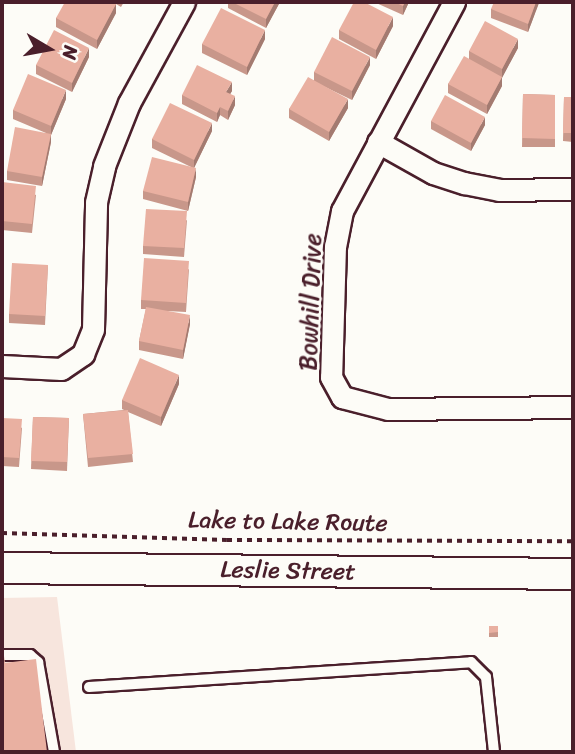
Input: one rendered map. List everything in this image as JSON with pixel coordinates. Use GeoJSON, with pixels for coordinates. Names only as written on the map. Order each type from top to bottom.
{"type":"FeatureCollection","features":[{"type":"Feature","properties":{"kind":"main road","name":"Leslie Street"},"geometry":{"type":"LineString","coordinates":[[2,568],[573,574]]}},
{"type":"Feature","properties":{"kind":"street"},"geometry":{"type":"LineString","coordinates":[[2,366],[61,369],[83,354],[93,329],[96,202],[104,166],[129,103],[184,2]]}},
{"type":"Feature","properties":{"kind":"street","name":"Bowhill Drive"},"geometry":{"type":"LineString","coordinates":[[454,2],[354,182],[335,246],[331,377],[342,397],[388,409],[573,407]]}},
{"type":"Feature","properties":{"kind":"street"},"geometry":{"type":"LineString","coordinates":[[378,142],[433,173],[464,183],[499,190],[573,189]]}},
{"type":"Feature","properties":{"kind":"lane"},"geometry":{"type":"LineString","coordinates":[[2,655],[30,655],[38,662],[54,752]]}},
{"type":"Feature","properties":{"kind":"lane"},"geometry":{"type":"LineString","coordinates":[[89,687],[471,663],[486,677],[494,752]]}},
{"type":"Feature","properties":{"kind":"path","name":"Lake to Lake Route"},"geometry":{"type":"LineString","coordinates":[[2,533],[227,540],[573,541]]}},
{"type":"Feature","properties":{"kind":"shaded area"},"geometry":{"type":"Polygon","coordinates":[[[57,597],[76,752],[2,752],[2,598],[57,597]]]}},
{"type":"Feature","properties":{"kind":"building"},"geometry":{"type":"Polygon","coordinates":[[[65,2],[116,4],[97,40],[56,18],[65,2]]]}},
{"type":"Feature","properties":{"kind":"building"},"geometry":{"type":"Polygon","coordinates":[[[232,2],[275,2],[266,19],[232,2]]]}},
{"type":"Feature","properties":{"kind":"building"},"geometry":{"type":"Polygon","coordinates":[[[354,2],[364,2],[393,17],[376,50],[339,30],[354,2]]]}},
{"type":"Feature","properties":{"kind":"building"},"geometry":{"type":"Polygon","coordinates":[[[494,2],[536,2],[528,24],[491,9],[494,2]]]}},
{"type":"Feature","properties":{"kind":"building"},"geometry":{"type":"Polygon","coordinates":[[[221,8],[265,30],[247,67],[202,44],[221,8]]]}},
{"type":"Feature","properties":{"kind":"building"},"geometry":{"type":"Polygon","coordinates":[[[485,21],[518,39],[502,69],[469,51],[485,21]]]}},
{"type":"Feature","properties":{"kind":"building"},"geometry":{"type":"Polygon","coordinates":[[[54,30],[89,48],[72,83],[36,65],[54,30]]]}},
{"type":"Feature","properties":{"kind":"building"},"geometry":{"type":"Polygon","coordinates":[[[332,37],[370,57],[352,91],[314,72],[332,37]]]}},
{"type":"Feature","properties":{"kind":"building"},"geometry":{"type":"Polygon","coordinates":[[[464,56],[502,77],[487,105],[448,84],[464,56]]]}},
{"type":"Feature","properties":{"kind":"building"},"geometry":{"type":"Polygon","coordinates":[[[197,65],[232,82],[226,92],[235,96],[228,111],[220,107],[217,113],[182,95],[197,65]]]}},
{"type":"Feature","properties":{"kind":"building"},"geometry":{"type":"Polygon","coordinates":[[[28,74],[66,90],[51,126],[13,110],[28,74]]]}},
{"type":"Feature","properties":{"kind":"building"},"geometry":{"type":"Polygon","coordinates":[[[308,77],[348,99],[329,132],[289,109],[308,77]]]}},
{"type":"Feature","properties":{"kind":"building"},"geometry":{"type":"Polygon","coordinates":[[[523,94],[555,95],[555,139],[522,138],[523,94]]]}},
{"type":"Feature","properties":{"kind":"building"},"geometry":{"type":"Polygon","coordinates":[[[445,95],[485,117],[471,143],[431,121],[445,95]]]}},
{"type":"Feature","properties":{"kind":"building"},"geometry":{"type":"Polygon","coordinates":[[[564,97],[573,97],[573,133],[563,133],[564,97]]]}},
{"type":"Feature","properties":{"kind":"building"},"geometry":{"type":"Polygon","coordinates":[[[170,103],[212,123],[194,160],[152,139],[170,103]]]}},
{"type":"Feature","properties":{"kind":"building"},"geometry":{"type":"Polygon","coordinates":[[[15,127],[51,134],[42,177],[7,171],[15,127]]]}},
{"type":"Feature","properties":{"kind":"building"},"geometry":{"type":"Polygon","coordinates":[[[152,157],[196,168],[188,202],[143,191],[152,157]]]}},
{"type":"Feature","properties":{"kind":"building"},"geometry":{"type":"Polygon","coordinates":[[[2,182],[36,186],[32,224],[2,221],[2,182]]]}},
{"type":"Feature","properties":{"kind":"building"},"geometry":{"type":"Polygon","coordinates":[[[146,209],[187,211],[184,248],[143,246],[146,209]]]}},
{"type":"Feature","properties":{"kind":"building"},"geometry":{"type":"Polygon","coordinates":[[[144,258],[189,261],[186,303],[141,300],[144,258]]]}},
{"type":"Feature","properties":{"kind":"building"},"geometry":{"type":"Polygon","coordinates":[[[12,263],[48,265],[45,316],[9,314],[12,263]]]}},
{"type":"Feature","properties":{"kind":"building"},"geometry":{"type":"Polygon","coordinates":[[[146,307],[190,315],[183,350],[139,341],[146,307]]]}},
{"type":"Feature","properties":{"kind":"building"},"geometry":{"type":"Polygon","coordinates":[[[140,358],[179,375],[161,417],[122,400],[140,358]]]}},
{"type":"Feature","properties":{"kind":"building"},"geometry":{"type":"Polygon","coordinates":[[[128,410],[133,454],[88,458],[83,414],[128,410]]]}},
{"type":"Feature","properties":{"kind":"building"},"geometry":{"type":"Polygon","coordinates":[[[33,417],[69,418],[67,462],[31,461],[33,417]]]}},
{"type":"Feature","properties":{"kind":"building"},"geometry":{"type":"Polygon","coordinates":[[[2,418],[22,419],[19,458],[2,457],[2,418]]]}},
{"type":"Feature","properties":{"kind":"building"},"geometry":{"type":"Polygon","coordinates":[[[489,626],[498,626],[498,632],[489,633],[489,626]]]}},
{"type":"Feature","properties":{"kind":"building"},"geometry":{"type":"Polygon","coordinates":[[[2,656],[5,663],[36,659],[47,752],[2,752],[2,656]]]}}]}
